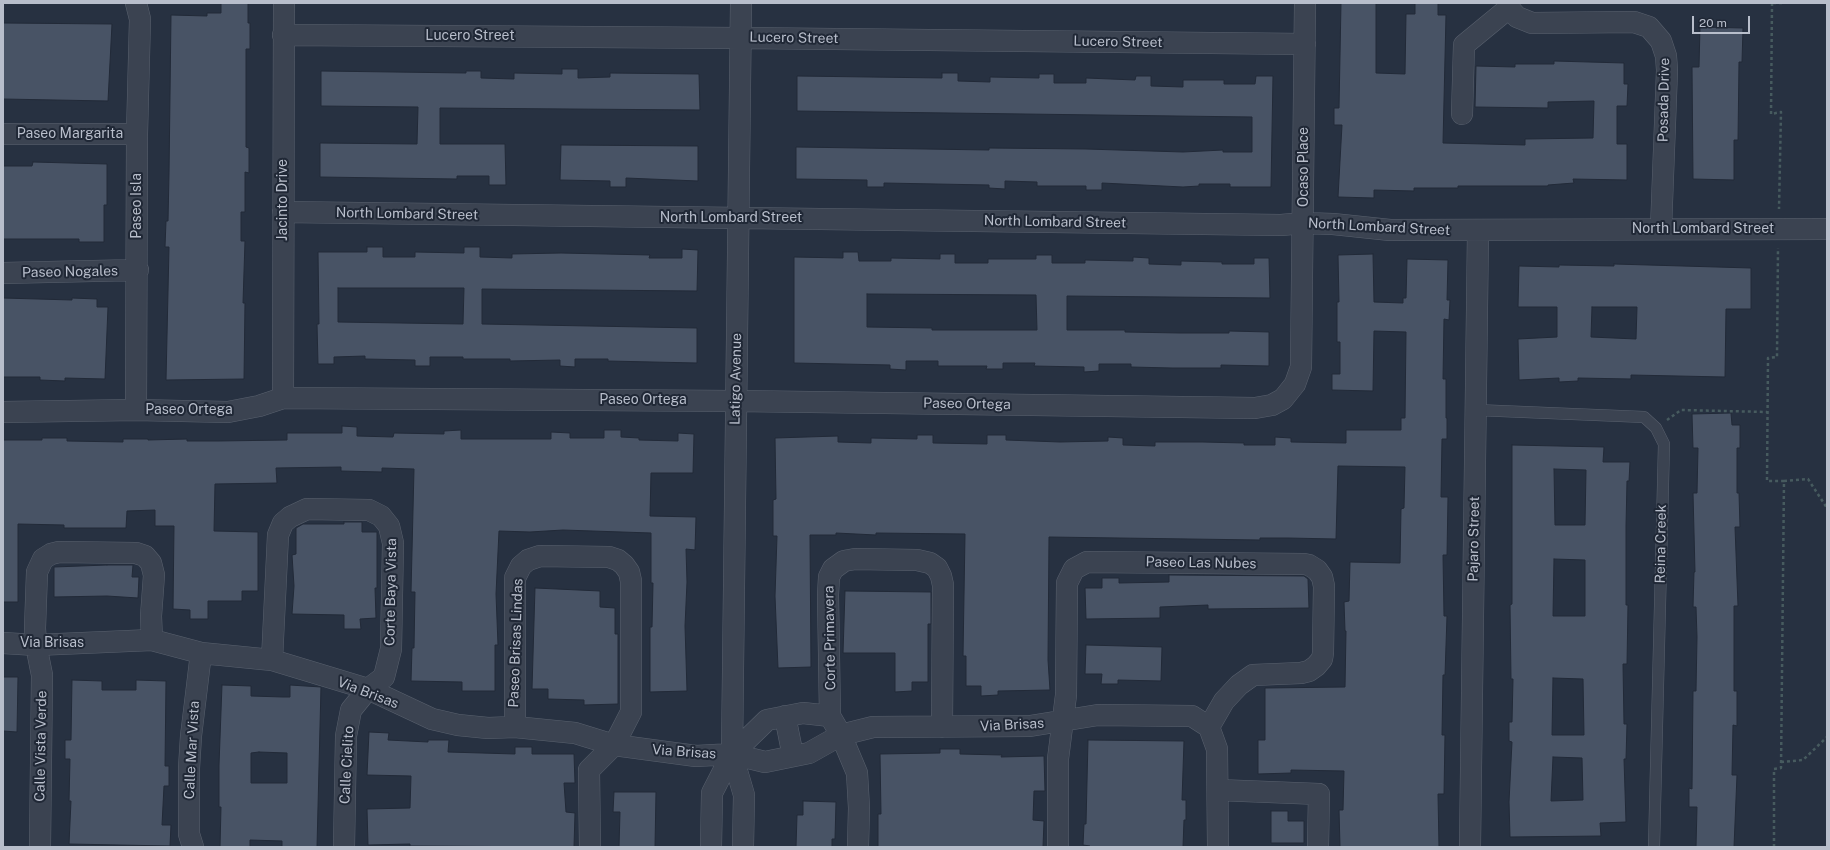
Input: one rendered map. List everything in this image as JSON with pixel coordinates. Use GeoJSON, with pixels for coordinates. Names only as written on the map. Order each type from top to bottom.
{"type":"FeatureCollection","features":[{"type":"Feature","properties":{"kind":"street","name":"Paseo Isla"},"geometry":{"type":"LineString","coordinates":[[136,3],[140,19],[137,134],[138,270],[136,410]]}},
{"type":"Feature","properties":{"kind":"street","name":"Jacinto Drive"},"geometry":{"type":"LineString","coordinates":[[284,3],[284,398]]}},
{"type":"Feature","properties":{"kind":"street","name":"Latigo Avenue"},"geometry":{"type":"LineString","coordinates":[[741,3],[732,754],[744,795],[743,847]]}},
{"type":"Feature","properties":{"kind":"street","name":"Ocaso Place"},"geometry":{"type":"LineString","coordinates":[[1283,399],[1295,384],[1301,367],[1304,223],[1305,3]]}},
{"type":"Feature","properties":{"kind":"street","name":"Posada Drive"},"geometry":{"type":"LineString","coordinates":[[1462,114],[1464,45],[1508,6],[1517,16],[1532,23],[1634,22],[1648,27],[1661,41],[1666,56],[1667,70],[1661,229]]}},
{"type":"Feature","properties":{"kind":"street","name":"Lucero Street"},"geometry":{"type":"LineString","coordinates":[[283,35],[1304,44]]}},
{"type":"Feature","properties":{"kind":"street","name":"Paseo Margarita"},"geometry":{"type":"LineString","coordinates":[[3,134],[137,134]]}},
{"type":"Feature","properties":{"kind":"street","name":"North Lombard Street"},"geometry":{"type":"LineString","coordinates":[[283,212],[1281,225],[1304,223],[1333,224],[1390,230],[1478,231],[1827,229]]}},
{"type":"Feature","properties":{"kind":"street","name":"Pajaro Street"},"geometry":{"type":"LineString","coordinates":[[1470,847],[1478,231]]}},
{"type":"Feature","properties":{"kind":"street","name":"Paseo Nogales"},"geometry":{"type":"LineString","coordinates":[[3,273],[138,270]]}},
{"type":"Feature","properties":{"kind":"street","name":"Paseo Ortega"},"geometry":{"type":"LineString","coordinates":[[3,412],[136,410],[228,412],[260,406],[284,398],[736,401],[1255,408],[1272,405],[1283,399]]}},
{"type":"Feature","properties":{"kind":"street","name":"Corte Baya Vista"},"geometry":{"type":"LineString","coordinates":[[272,660],[278,535],[284,524],[290,517],[306,509],[369,510],[381,516],[389,526],[393,543],[391,649],[384,677],[368,689]]}},
{"type":"Feature","properties":{"kind":"street","name":"Calle Vista Verde"},"geometry":{"type":"LineString","coordinates":[[40,847],[42,675],[36,645],[37,572],[44,559],[51,554],[59,552],[136,553],[145,556],[151,563],[154,575],[151,616],[152,640]]}},
{"type":"Feature","properties":{"kind":"street","name":"Paseo Brisas Lindas"},"geometry":{"type":"LineString","coordinates":[[515,727],[515,586],[516,578],[521,566],[528,560],[540,556],[609,557],[618,560],[624,565],[629,572],[631,581],[631,712],[614,745]]}},
{"type":"Feature","properties":{"kind":"street","name":"Corte Primavera"},"geometry":{"type":"LineString","coordinates":[[858,847],[859,808],[857,773],[841,735],[830,716],[829,577],[833,569],[844,561],[855,559],[917,560],[930,562],[937,568],[943,585],[942,727]]}},
{"type":"Feature","properties":{"kind":"street","name":"Paseo Las Nubes"},"geometry":{"type":"LineString","coordinates":[[1064,721],[1066,695],[1067,583],[1074,569],[1087,562],[1304,564],[1317,570],[1322,577],[1324,586],[1322,659],[1316,666],[1305,672],[1253,675],[1239,685],[1224,701],[1209,727]]}},
{"type":"Feature","properties":{"kind":"street","name":"Via Brisas"},"geometry":{"type":"LineString","coordinates":[[3,643],[36,645],[152,640],[201,653],[272,660],[368,689],[432,719],[458,726],[488,728],[515,727],[575,734],[614,745],[696,756],[732,754],[765,762],[809,753],[841,735],[873,727],[1030,726],[1098,715],[1192,716],[1209,727]]}},
{"type":"Feature","properties":{"kind":"street","name":"Calle Mar Vista"},"geometry":{"type":"LineString","coordinates":[[194,847],[189,834],[189,768],[191,736],[201,653]]}},
{"type":"Feature","properties":{"kind":"street","name":"Calle Cielito"},"geometry":{"type":"LineString","coordinates":[[344,847],[346,736],[351,710],[368,689]]}},
{"type":"Feature","properties":{"kind":"street","name":"Via Brisas"},"geometry":{"type":"LineString","coordinates":[[732,754],[767,720],[803,713],[830,716]]}},
{"type":"Feature","properties":{"kind":"street"},"geometry":{"type":"LineString","coordinates":[[785,716],[793,756]]}},
{"type":"Feature","properties":{"kind":"street"},"geometry":{"type":"LineString","coordinates":[[1058,847],[1058,759],[1064,721]]}},
{"type":"Feature","properties":{"kind":"street"},"geometry":{"type":"LineString","coordinates":[[1209,727],[1217,749],[1218,847]]}},
{"type":"Feature","properties":{"kind":"street"},"geometry":{"type":"LineString","coordinates":[[590,847],[589,770],[614,745]]}},
{"type":"Feature","properties":{"kind":"street","name":"Latigo Avenue"},"geometry":{"type":"LineString","coordinates":[[710,847],[712,793],[732,754]]}},
{"type":"Feature","properties":{"kind":"street"},"geometry":{"type":"LineString","coordinates":[[1218,790],[1319,794],[1318,847]]}},
{"type":"Feature","properties":{"kind":"lane"},"geometry":{"type":"LineString","coordinates":[[1476,410],[1644,417],[1656,428]]}},
{"type":"Feature","properties":{"kind":"lane","name":"Reina Creek"},"geometry":{"type":"LineString","coordinates":[[1654,847],[1664,444],[1656,428]]}},
{"type":"Feature","properties":{"kind":"path"},"geometry":{"type":"LineString","coordinates":[[1782,3],[1772,3],[1771,114],[1781,112],[1776,356],[1768,358],[1767,482],[1808,479],[1827,508]]}},
{"type":"Feature","properties":{"kind":"path"},"geometry":{"type":"LineString","coordinates":[[1656,428],[1682,410],[1767,412]]}},
{"type":"Feature","properties":{"kind":"path"},"geometry":{"type":"LineString","coordinates":[[1774,847],[1774,769],[1781,768],[1784,481]]}},
{"type":"Feature","properties":{"kind":"path"},"geometry":{"type":"LineString","coordinates":[[1781,762],[1803,760],[1827,737]]}},
{"type":"Feature","properties":{"kind":"building"},"geometry":{"type":"Polygon","coordinates":[[[221,3],[248,3],[248,23],[250,23],[250,49],[246,49],[246,147],[249,148],[249,173],[245,172],[245,212],[241,212],[241,241],[245,241],[243,303],[245,303],[244,379],[166,380],[169,247],[165,247],[166,221],[168,221],[171,15],[207,16],[207,13],[221,13],[221,3]]]}},
{"type":"Feature","properties":{"kind":"building"},"geometry":{"type":"Polygon","coordinates":[[[1341,3],[1376,3],[1376,73],[1405,74],[1406,14],[1415,14],[1415,3],[1438,3],[1438,15],[1446,15],[1443,143],[1525,145],[1525,139],[1593,138],[1594,101],[1548,102],[1548,108],[1475,107],[1476,66],[1515,67],[1515,64],[1554,64],[1554,61],[1624,63],[1624,84],[1628,84],[1627,106],[1617,106],[1617,144],[1627,144],[1627,180],[1573,179],[1574,183],[1548,186],[1458,186],[1458,188],[1414,188],[1414,191],[1374,190],[1374,198],[1338,197],[1342,125],[1334,125],[1334,108],[1339,108],[1341,3]]]}},
{"type":"Feature","properties":{"kind":"building"},"geometry":{"type":"Polygon","coordinates":[[[3,23],[112,24],[108,101],[3,99],[3,23]]]}},
{"type":"Feature","properties":{"kind":"building"},"geometry":{"type":"Polygon","coordinates":[[[1700,27],[1743,28],[1742,62],[1739,62],[1738,140],[1734,140],[1734,180],[1693,179],[1692,67],[1699,67],[1700,27]]]}},
{"type":"Feature","properties":{"kind":"building"},"geometry":{"type":"Polygon","coordinates":[[[562,69],[578,69],[578,78],[610,77],[610,73],[699,74],[700,110],[440,108],[440,144],[505,144],[506,185],[489,185],[489,176],[457,176],[457,179],[320,177],[320,143],[417,144],[418,107],[321,106],[321,71],[466,73],[466,71],[481,71],[481,78],[514,79],[514,73],[562,74],[562,69]]]}},
{"type":"Feature","properties":{"kind":"building"},"geometry":{"type":"Polygon","coordinates":[[[942,73],[958,73],[958,81],[990,82],[990,77],[1039,78],[1039,74],[1054,74],[1054,83],[1086,83],[1086,78],[1135,80],[1136,76],[1151,76],[1151,86],[1183,87],[1183,80],[1224,80],[1224,84],[1255,84],[1256,76],[1273,76],[1271,187],[1230,187],[1230,184],[1199,184],[1199,186],[1183,187],[1102,183],[1102,190],[1086,190],[1086,186],[1037,186],[1037,182],[1005,181],[1005,189],[989,188],[989,185],[884,183],[884,187],[867,187],[867,180],[796,179],[796,147],[989,150],[989,148],[1086,149],[1183,152],[1223,150],[1223,152],[1252,152],[1252,117],[797,111],[797,76],[942,78],[942,73]]]}},
{"type":"Feature","properties":{"kind":"building"},"geometry":{"type":"Polygon","coordinates":[[[561,145],[698,146],[698,181],[626,178],[626,187],[610,187],[610,181],[560,180],[561,145]]]}},
{"type":"Feature","properties":{"kind":"building"},"geometry":{"type":"Polygon","coordinates":[[[33,162],[107,164],[107,205],[104,205],[104,242],[79,242],[79,239],[3,239],[3,166],[32,166],[33,162]]]}},
{"type":"Feature","properties":{"kind":"building"},"geometry":{"type":"Polygon","coordinates":[[[367,247],[383,247],[383,257],[415,257],[415,252],[464,253],[464,247],[480,247],[480,257],[512,258],[512,254],[561,253],[650,255],[649,258],[682,258],[682,249],[698,250],[697,291],[482,289],[482,324],[697,328],[697,363],[575,359],[575,367],[560,366],[560,360],[510,361],[510,359],[430,357],[430,366],[415,366],[415,360],[365,359],[365,356],[334,357],[334,364],[318,364],[318,252],[367,252],[367,247]],[[338,288],[338,322],[463,324],[464,288],[338,288]]]}},
{"type":"Feature","properties":{"kind":"building"},"geometry":{"type":"Polygon","coordinates":[[[843,252],[858,252],[859,261],[891,261],[891,258],[940,259],[940,254],[955,254],[955,263],[988,263],[988,259],[1036,259],[1036,255],[1052,255],[1052,263],[1085,263],[1085,260],[1133,261],[1133,257],[1149,258],[1149,264],[1181,265],[1181,261],[1222,262],[1222,264],[1254,264],[1254,258],[1269,258],[1270,298],[1067,296],[1067,330],[1125,330],[1125,332],[1180,333],[1229,333],[1229,331],[1269,332],[1269,366],[1221,365],[1221,368],[1172,368],[1131,367],[1131,364],[1099,364],[1099,371],[1084,372],[1084,367],[1034,366],[1035,363],[1003,363],[1003,369],[986,369],[987,366],[938,366],[938,361],[906,361],[906,370],[890,369],[890,365],[794,363],[794,257],[843,258],[843,252]],[[867,294],[867,327],[932,328],[932,330],[1037,330],[1036,295],[867,294]]]}},
{"type":"Feature","properties":{"kind":"building"},"geometry":{"type":"Polygon","coordinates":[[[1373,254],[1374,302],[1403,303],[1403,298],[1406,298],[1407,259],[1448,260],[1447,300],[1450,300],[1449,320],[1444,319],[1443,379],[1446,379],[1447,439],[1442,439],[1441,497],[1448,497],[1447,555],[1443,555],[1444,616],[1447,616],[1445,675],[1443,675],[1442,735],[1445,735],[1444,794],[1438,794],[1439,847],[1340,847],[1339,810],[1343,810],[1344,771],[1291,770],[1291,773],[1258,774],[1258,740],[1265,740],[1265,688],[1345,687],[1346,631],[1344,602],[1349,601],[1350,562],[1400,563],[1401,509],[1404,508],[1405,467],[1338,466],[1336,539],[1260,538],[1260,540],[1049,537],[1048,660],[1050,690],[998,691],[998,695],[981,696],[981,686],[966,686],[966,656],[963,656],[965,534],[876,533],[876,535],[836,533],[836,535],[810,535],[811,667],[778,668],[775,596],[777,536],[773,536],[773,500],[776,499],[775,438],[838,436],[838,442],[871,443],[871,438],[917,439],[917,435],[933,435],[933,443],[987,444],[987,435],[1006,435],[1006,440],[1060,442],[1108,441],[1108,437],[1123,438],[1123,445],[1155,446],[1155,442],[1203,442],[1244,443],[1244,445],[1275,445],[1275,437],[1291,438],[1291,442],[1346,443],[1346,430],[1401,430],[1401,418],[1405,418],[1406,332],[1374,331],[1373,391],[1332,390],[1332,374],[1340,374],[1340,342],[1337,342],[1337,302],[1339,302],[1338,255],[1373,254]]]}},
{"type":"Feature","properties":{"kind":"building"},"geometry":{"type":"Polygon","coordinates":[[[1614,264],[1751,268],[1751,309],[1726,309],[1725,377],[1631,375],[1631,379],[1578,378],[1578,381],[1559,382],[1559,378],[1519,380],[1518,339],[1557,337],[1557,307],[1518,307],[1519,266],[1614,266],[1614,264]],[[1592,307],[1591,337],[1636,339],[1637,307],[1592,307]]]}},
{"type":"Feature","properties":{"kind":"building"},"geometry":{"type":"Polygon","coordinates":[[[3,298],[72,300],[72,298],[97,299],[97,307],[108,307],[105,379],[65,378],[65,381],[40,380],[40,377],[3,377],[3,298]]]}},
{"type":"Feature","properties":{"kind":"building"},"geometry":{"type":"Polygon","coordinates":[[[1731,413],[1732,425],[1740,425],[1740,448],[1737,448],[1737,493],[1739,493],[1740,527],[1735,527],[1738,606],[1734,606],[1734,691],[1737,691],[1737,726],[1733,725],[1732,775],[1737,775],[1734,847],[1696,847],[1697,807],[1689,807],[1689,788],[1692,789],[1693,691],[1696,691],[1697,637],[1696,607],[1693,607],[1695,572],[1693,493],[1697,493],[1698,448],[1693,448],[1692,414],[1731,413]]]}},
{"type":"Feature","properties":{"kind":"building"},"geometry":{"type":"Polygon","coordinates":[[[342,426],[357,427],[357,436],[393,437],[394,433],[444,434],[444,431],[461,430],[461,439],[551,439],[551,432],[570,433],[570,438],[604,438],[604,430],[621,430],[621,437],[639,438],[639,440],[678,441],[678,433],[694,434],[693,473],[651,473],[650,516],[696,517],[695,550],[686,549],[687,582],[685,626],[687,691],[650,692],[650,627],[652,627],[653,583],[651,583],[651,533],[563,530],[530,532],[499,531],[496,594],[498,645],[495,645],[495,691],[462,691],[462,682],[411,681],[412,648],[414,648],[415,592],[411,592],[414,469],[382,468],[382,472],[341,471],[341,467],[276,468],[277,483],[215,484],[214,531],[258,532],[258,591],[242,591],[242,601],[208,601],[208,619],[190,619],[190,610],[173,609],[174,526],[155,526],[155,510],[127,511],[126,528],[64,528],[64,525],[18,524],[18,602],[3,602],[3,440],[42,440],[42,438],[67,438],[67,441],[123,442],[123,439],[187,439],[187,441],[287,440],[287,433],[342,433],[342,426]]]}},
{"type":"Feature","properties":{"kind":"building"},"geometry":{"type":"Polygon","coordinates":[[[1512,445],[1604,447],[1603,462],[1630,462],[1629,481],[1627,481],[1626,526],[1626,605],[1628,605],[1627,664],[1623,664],[1624,724],[1627,724],[1626,759],[1624,759],[1626,822],[1600,823],[1601,836],[1510,837],[1509,802],[1512,742],[1509,741],[1509,722],[1512,722],[1513,679],[1511,679],[1510,605],[1512,604],[1512,445]],[[1554,469],[1555,525],[1585,525],[1586,470],[1554,469]],[[1554,559],[1553,616],[1585,616],[1585,560],[1554,559]],[[1553,678],[1552,735],[1584,735],[1583,679],[1553,678]],[[1553,757],[1551,801],[1583,800],[1582,758],[1553,757]]]}},
{"type":"Feature","properties":{"kind":"building"},"geometry":{"type":"Polygon","coordinates":[[[344,522],[362,522],[362,532],[377,532],[377,588],[375,588],[376,618],[360,619],[361,629],[344,629],[344,615],[292,614],[294,586],[292,555],[296,554],[296,528],[303,524],[344,524],[344,522]]]}},
{"type":"Feature","properties":{"kind":"building"},"geometry":{"type":"Polygon","coordinates":[[[133,565],[132,577],[139,577],[138,598],[107,596],[54,597],[54,567],[133,565]]]}},
{"type":"Feature","properties":{"kind":"building"},"geometry":{"type":"Polygon","coordinates":[[[1169,575],[1304,576],[1308,579],[1309,608],[1208,609],[1208,605],[1160,607],[1160,618],[1086,619],[1085,588],[1102,588],[1102,578],[1119,578],[1119,583],[1169,582],[1169,575]]]}},
{"type":"Feature","properties":{"kind":"building"},"geometry":{"type":"Polygon","coordinates":[[[535,588],[600,591],[600,607],[615,608],[615,634],[618,634],[618,704],[584,705],[584,700],[548,699],[548,689],[532,689],[535,588]]]}},
{"type":"Feature","properties":{"kind":"building"},"geometry":{"type":"Polygon","coordinates":[[[845,591],[931,592],[931,624],[928,624],[928,682],[912,682],[912,691],[895,692],[895,653],[843,653],[845,591]]]}},
{"type":"Feature","properties":{"kind":"building"},"geometry":{"type":"Polygon","coordinates":[[[1086,645],[1162,647],[1161,681],[1118,680],[1118,684],[1101,684],[1102,674],[1085,674],[1086,645]]]}},
{"type":"Feature","properties":{"kind":"building"},"geometry":{"type":"Polygon","coordinates":[[[3,677],[18,677],[17,732],[3,731],[3,677]]]}},
{"type":"Feature","properties":{"kind":"building"},"geometry":{"type":"Polygon","coordinates":[[[72,680],[102,681],[102,690],[136,690],[136,680],[166,681],[165,766],[169,766],[169,786],[164,786],[162,825],[171,825],[170,846],[69,844],[71,801],[69,801],[70,759],[65,759],[65,740],[71,740],[72,680]]]}},
{"type":"Feature","properties":{"kind":"building"},"geometry":{"type":"Polygon","coordinates":[[[222,685],[251,686],[251,696],[283,697],[290,697],[290,685],[321,687],[317,847],[282,847],[282,841],[250,840],[250,847],[220,847],[221,807],[219,807],[222,685]],[[251,753],[251,783],[287,783],[287,753],[251,753]]]}},
{"type":"Feature","properties":{"kind":"building"},"geometry":{"type":"Polygon","coordinates":[[[369,732],[389,733],[388,740],[428,742],[428,740],[449,740],[448,752],[515,754],[515,747],[532,747],[532,754],[574,754],[575,783],[564,783],[566,812],[575,813],[574,847],[410,846],[410,844],[368,845],[367,809],[410,808],[411,776],[367,775],[369,732]]]}},
{"type":"Feature","properties":{"kind":"building"},"geometry":{"type":"Polygon","coordinates":[[[1088,740],[1184,741],[1182,800],[1186,800],[1186,820],[1184,820],[1183,847],[1090,847],[1083,845],[1084,824],[1086,824],[1088,740]]]}},
{"type":"Feature","properties":{"kind":"building"},"geometry":{"type":"Polygon","coordinates":[[[940,749],[960,749],[960,754],[1002,755],[1001,757],[1044,756],[1045,791],[1034,791],[1033,820],[1044,821],[1043,847],[878,847],[878,814],[881,814],[880,754],[940,753],[940,749]]]}},
{"type":"Feature","properties":{"kind":"building"},"geometry":{"type":"Polygon","coordinates":[[[614,792],[656,792],[655,847],[619,847],[620,812],[613,812],[614,792]]]}},
{"type":"Feature","properties":{"kind":"building"},"geometry":{"type":"Polygon","coordinates":[[[803,801],[836,802],[835,839],[832,839],[832,847],[796,847],[797,815],[803,815],[803,801]]]}},
{"type":"Feature","properties":{"kind":"building"},"geometry":{"type":"Polygon","coordinates":[[[1271,811],[1288,811],[1288,821],[1304,821],[1304,843],[1271,843],[1271,811]]]}}]}
